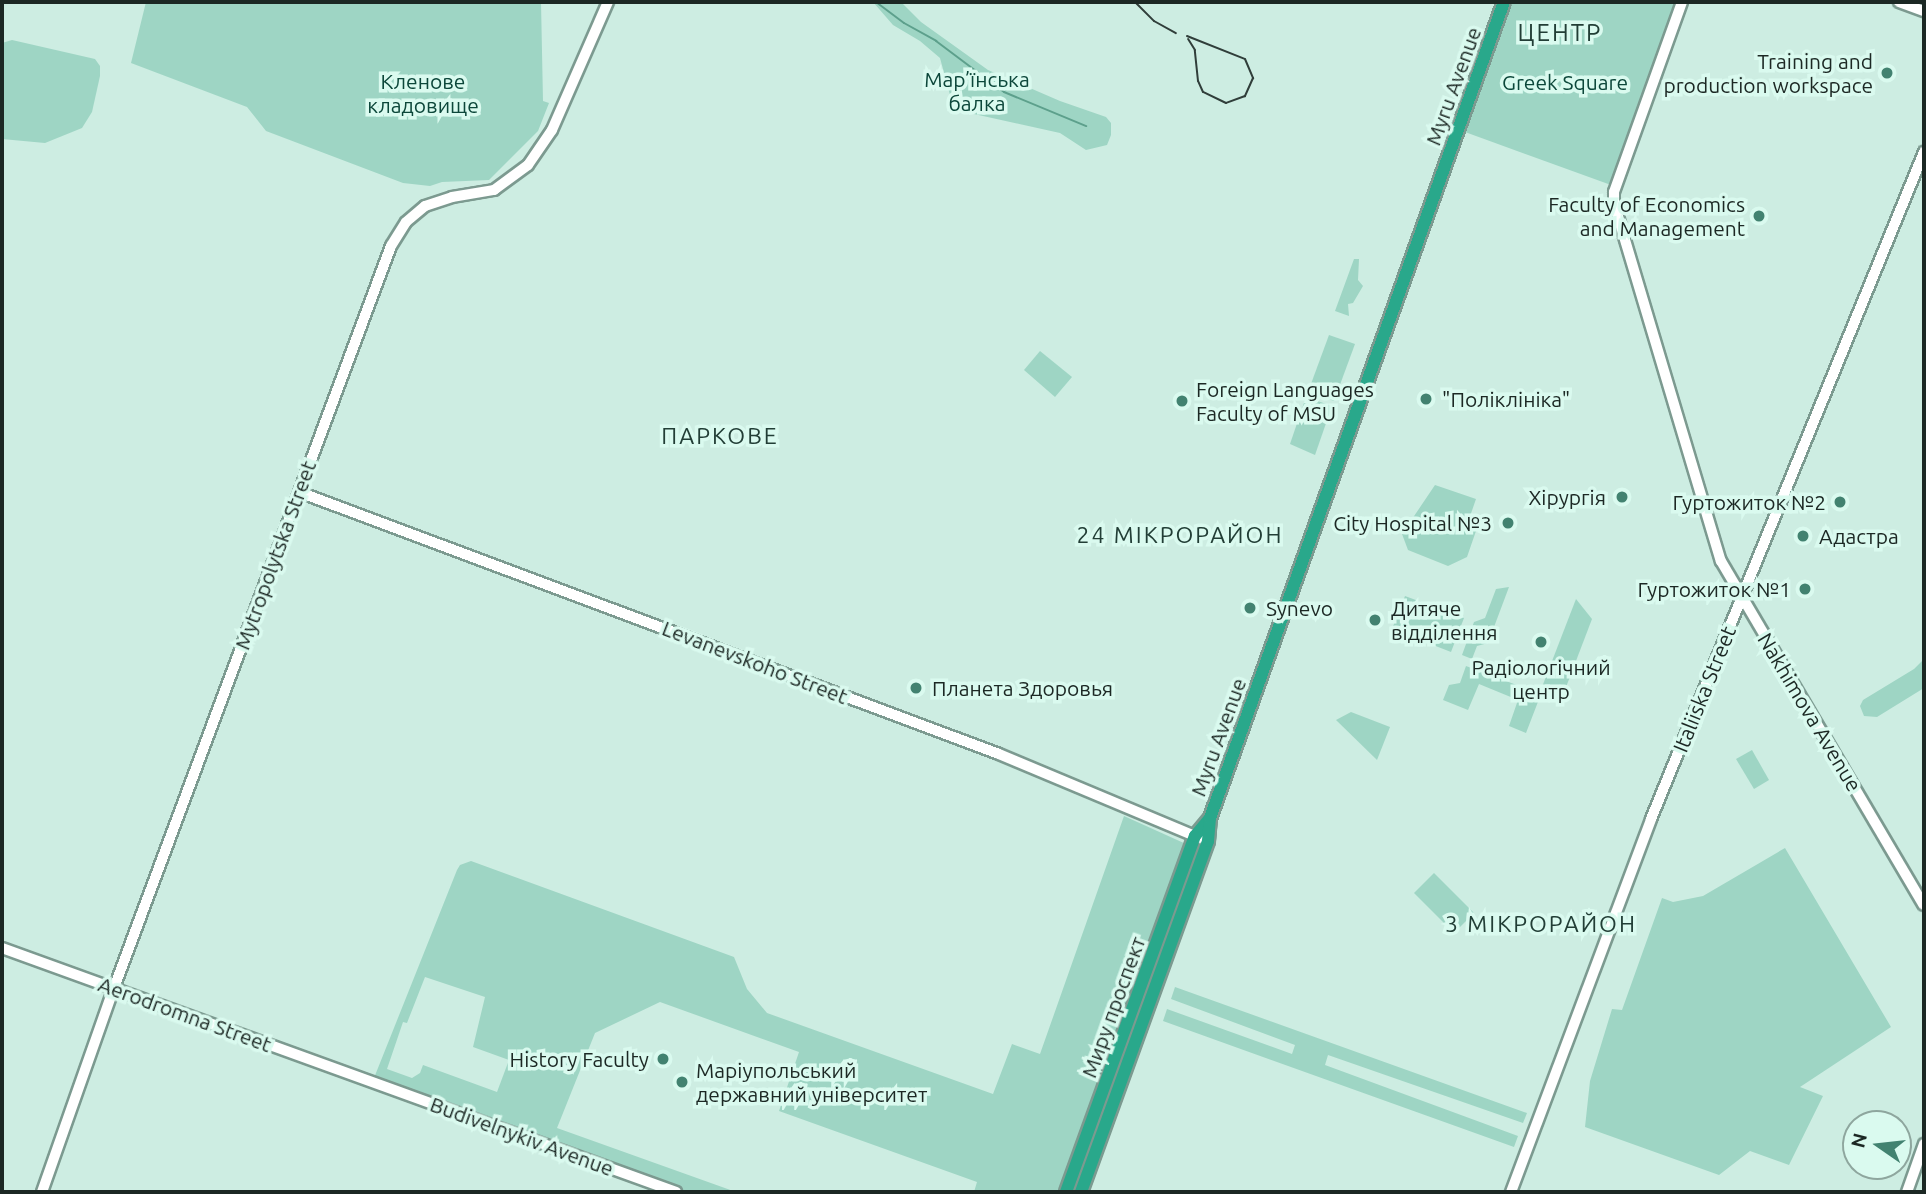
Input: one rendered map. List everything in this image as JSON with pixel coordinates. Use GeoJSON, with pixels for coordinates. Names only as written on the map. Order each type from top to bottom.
{"type":"FeatureCollection","features":[{"type":"Feature","properties":{"kind":"highway","name":"Myru Avenue"},"geometry":{"type":"LineString","coordinates":[[1202,838],[1504,2]]}},
{"type":"Feature","properties":{"kind":"highway","name":"Миру проспект"},"geometry":{"type":"LineString","coordinates":[[1066,1192],[1202,838]]}},
{"type":"Feature","properties":{"kind":"highway","name":"Миру проспект"},"geometry":{"type":"LineString","coordinates":[[1081,1192],[1202,838]]}},
{"type":"Feature","properties":{"kind":"main road","name":"Mytropolytska Street"},"geometry":{"type":"LineString","coordinates":[[42,1192],[114,988],[398,232],[425,206],[452,197],[494,190],[527,165],[552,130],[608,2]]}},
{"type":"Feature","properties":{"kind":"main road","name":"Nakhimova Avenue"},"geometry":{"type":"LineString","coordinates":[[1682,2],[1614,192],[1616,208],[1715,547],[1924,905]]}},
{"type":"Feature","properties":{"kind":"main road"},"geometry":{"type":"LineString","coordinates":[[1899,2],[1924,11]]}},
{"type":"Feature","properties":{"kind":"main road","name":"Italiiska Street"},"geometry":{"type":"LineString","coordinates":[[1511,1192],[1651,819],[1924,152]]}},
{"type":"Feature","properties":{"kind":"main road","name":"Levanevskoho Street"},"geometry":{"type":"LineString","coordinates":[[299,492],[974,745],[1202,838]]}},
{"type":"Feature","properties":{"kind":"main road","name":"Aerodromna Street"},"geometry":{"type":"LineString","coordinates":[[2,948],[369,1080]]}},
{"type":"Feature","properties":{"kind":"main road","name":"Budivelnykiv Avenue"},"geometry":{"type":"LineString","coordinates":[[369,1080],[676,1192]]}},
{"type":"Feature","properties":{"kind":"main road"},"geometry":{"type":"LineString","coordinates":[[1907,1192],[1924,1144]]}},
{"type":"Feature","properties":{"kind":"green space","name":"Кленове кладовище"},"geometry":{"type":"Polygon","coordinates":[[[146,2],[541,2],[543,101],[549,103],[538,131],[489,180],[442,182],[430,186],[403,183],[266,131],[247,107],[131,63],[146,2]]]}},
{"type":"Feature","properties":{"kind":"green space","name":"Мар’їнська балка"},"geometry":{"type":"Polygon","coordinates":[[[873,2],[901,2],[921,22],[988,70],[1060,101],[1106,117],[1111,123],[1111,135],[1107,145],[1086,150],[1060,133],[965,112],[950,95],[940,58],[920,41],[893,25],[873,2]]]}},
{"type":"Feature","properties":{"kind":"green space","name":"Greek Square"},"geometry":{"type":"Polygon","coordinates":[[[1512,2],[1677,2],[1611,185],[1465,132],[1512,2]]]}},
{"type":"Feature","properties":{"kind":"green space"},"geometry":{"type":"Polygon","coordinates":[[[12,40],[95,59],[100,66],[100,76],[92,112],[82,128],[45,143],[2,139],[2,43],[12,40]]]}},
{"type":"Feature","properties":{"kind":"green space"},"geometry":{"type":"Polygon","coordinates":[[[1354,259],[1359,259],[1358,280],[1363,286],[1353,303],[1348,304],[1349,316],[1335,311],[1354,259]]]}},
{"type":"Feature","properties":{"kind":"green space"},"geometry":{"type":"Polygon","coordinates":[[[1329,335],[1355,344],[1334,401],[1308,392],[1329,335]]]}},
{"type":"Feature","properties":{"kind":"green space"},"geometry":{"type":"Polygon","coordinates":[[[1040,351],[1072,377],[1055,397],[1024,370],[1040,351]]]}},
{"type":"Feature","properties":{"kind":"green space"},"geometry":{"type":"Polygon","coordinates":[[[1306,397],[1332,406],[1315,455],[1290,444],[1306,397]]]}},
{"type":"Feature","properties":{"kind":"green space"},"geometry":{"type":"Polygon","coordinates":[[[1435,485],[1476,499],[1467,525],[1476,531],[1467,557],[1448,566],[1408,550],[1402,534],[1435,485]]]}},
{"type":"Feature","properties":{"kind":"green space"},"geometry":{"type":"Polygon","coordinates":[[[1509,587],[1488,643],[1477,646],[1472,659],[1462,655],[1474,622],[1485,618],[1496,589],[1509,587]]]}},
{"type":"Feature","properties":{"kind":"green space"},"geometry":{"type":"Polygon","coordinates":[[[1405,596],[1464,618],[1451,652],[1392,629],[1405,596]]]}},
{"type":"Feature","properties":{"kind":"green space"},"geometry":{"type":"Polygon","coordinates":[[[1576,599],[1592,619],[1563,695],[1542,687],[1576,599]]]}},
{"type":"Feature","properties":{"kind":"green space"},"geometry":{"type":"Polygon","coordinates":[[[1924,659],[1924,688],[1877,717],[1864,716],[1860,706],[1863,700],[1914,669],[1924,659]]]}},
{"type":"Feature","properties":{"kind":"green space"},"geometry":{"type":"Polygon","coordinates":[[[1466,666],[1541,694],[1526,733],[1509,726],[1518,700],[1479,684],[1468,710],[1443,700],[1449,685],[1460,683],[1466,666]]]}},
{"type":"Feature","properties":{"kind":"green space"},"geometry":{"type":"Polygon","coordinates":[[[1351,712],[1390,727],[1377,760],[1336,720],[1351,712]]]}},
{"type":"Feature","properties":{"kind":"green space"},"geometry":{"type":"Polygon","coordinates":[[[1752,750],[1769,780],[1754,789],[1736,759],[1752,750]]]}},
{"type":"Feature","properties":{"kind":"green space"},"geometry":{"type":"Polygon","coordinates":[[[1124,816],[1186,844],[1058,1192],[974,1192],[977,1182],[779,1111],[799,1052],[660,1002],[595,1033],[557,1128],[736,1192],[688,1192],[374,1078],[457,870],[460,865],[471,861],[734,957],[747,989],[767,1013],[993,1094],[1012,1044],[1040,1054],[1124,816]],[[425,977],[407,1023],[403,1022],[387,1069],[412,1078],[420,1073],[423,1065],[497,1092],[509,1060],[473,1047],[485,997],[425,977]]]}},
{"type":"Feature","properties":{"kind":"green space"},"geometry":{"type":"Polygon","coordinates":[[[1785,848],[1891,1027],[1800,1087],[1823,1096],[1789,1165],[1750,1151],[1719,1175],[1585,1127],[1590,1081],[1612,1009],[1622,1010],[1662,898],[1673,902],[1703,896],[1785,848]]]}},
{"type":"Feature","properties":{"kind":"green space"},"geometry":{"type":"Polygon","coordinates":[[[1434,873],[1474,913],[1454,933],[1414,893],[1434,873]]]}},
{"type":"Feature","properties":{"kind":"green space"},"geometry":{"type":"Polygon","coordinates":[[[1175,987],[1527,1113],[1523,1123],[1328,1055],[1325,1065],[1518,1136],[1514,1147],[1163,1021],[1167,1009],[1292,1054],[1295,1045],[1171,999],[1175,987]]]}},
{"type":"Feature","properties":{"kind":"waterway"},"geometry":{"type":"LineString","coordinates":[[876,2],[904,23],[936,41],[1004,92],[1086,126]]}},
{"type":"Feature","properties":{"kind":"tram line"},"geometry":{"type":"LineString","coordinates":[[1135,2],[1154,21],[1176,33]]}},
{"type":"Feature","properties":{"kind":"tram line"},"geometry":{"type":"LineString","coordinates":[[1187,36],[1245,59],[1253,78],[1245,96],[1226,103],[1203,92],[1198,81],[1195,50],[1188,39]]}},
{"type":"Feature","properties":{"kind":"place","name":"Training and production workspace"},"geometry":{"type":"Point","coordinates":[1887,73]}},
{"type":"Feature","properties":{"kind":"place","name":"Faculty of Economics and Management"},"geometry":{"type":"Point","coordinates":[1759,216]}},
{"type":"Feature","properties":{"kind":"place","name":"\"Поліклініка\""},"geometry":{"type":"Point","coordinates":[1426,399]}},
{"type":"Feature","properties":{"kind":"place","name":"Foreign Languages Faculty of MSU"},"geometry":{"type":"Point","coordinates":[1182,401]}},
{"type":"Feature","properties":{"kind":"place","name":"Хірургія"},"geometry":{"type":"Point","coordinates":[1622,497]}},
{"type":"Feature","properties":{"kind":"place","name":"Гуртожиток №2"},"geometry":{"type":"Point","coordinates":[1840,502]}},
{"type":"Feature","properties":{"kind":"place","name":"City Hospital №3"},"geometry":{"type":"Point","coordinates":[1508,523]}},
{"type":"Feature","properties":{"kind":"place","name":"Адастра"},"geometry":{"type":"Point","coordinates":[1803,536]}},
{"type":"Feature","properties":{"kind":"place","name":"Гуртожиток №1"},"geometry":{"type":"Point","coordinates":[1805,589]}},
{"type":"Feature","properties":{"kind":"place","name":"Synevo"},"geometry":{"type":"Point","coordinates":[1250,608]}},
{"type":"Feature","properties":{"kind":"place","name":"Дитяче відділення"},"geometry":{"type":"Point","coordinates":[1375,620]}},
{"type":"Feature","properties":{"kind":"place","name":"Радіологічний центр"},"geometry":{"type":"Point","coordinates":[1541,642]}},
{"type":"Feature","properties":{"kind":"place","name":"Планета Здоровья"},"geometry":{"type":"Point","coordinates":[916,688]}},
{"type":"Feature","properties":{"kind":"place","name":"History Faculty"},"geometry":{"type":"Point","coordinates":[663,1059]}},
{"type":"Feature","properties":{"kind":"place","name":"Маріупольський державний університет"},"geometry":{"type":"Point","coordinates":[682,1082]}},
{"type":"Feature","properties":{"kind":"district","name":"ЦЕНТР"},"geometry":{"type":"Point","coordinates":[1560,33]}},
{"type":"Feature","properties":{"kind":"district","name":"ПАРКОВЕ"},"geometry":{"type":"Point","coordinates":[720,436]}},
{"type":"Feature","properties":{"kind":"district","name":"24 МІКРОРАЙОН"},"geometry":{"type":"Point","coordinates":[1180,535]}},
{"type":"Feature","properties":{"kind":"district","name":"3 МІКРОРАЙОН"},"geometry":{"type":"Point","coordinates":[1541,924]}}]}
